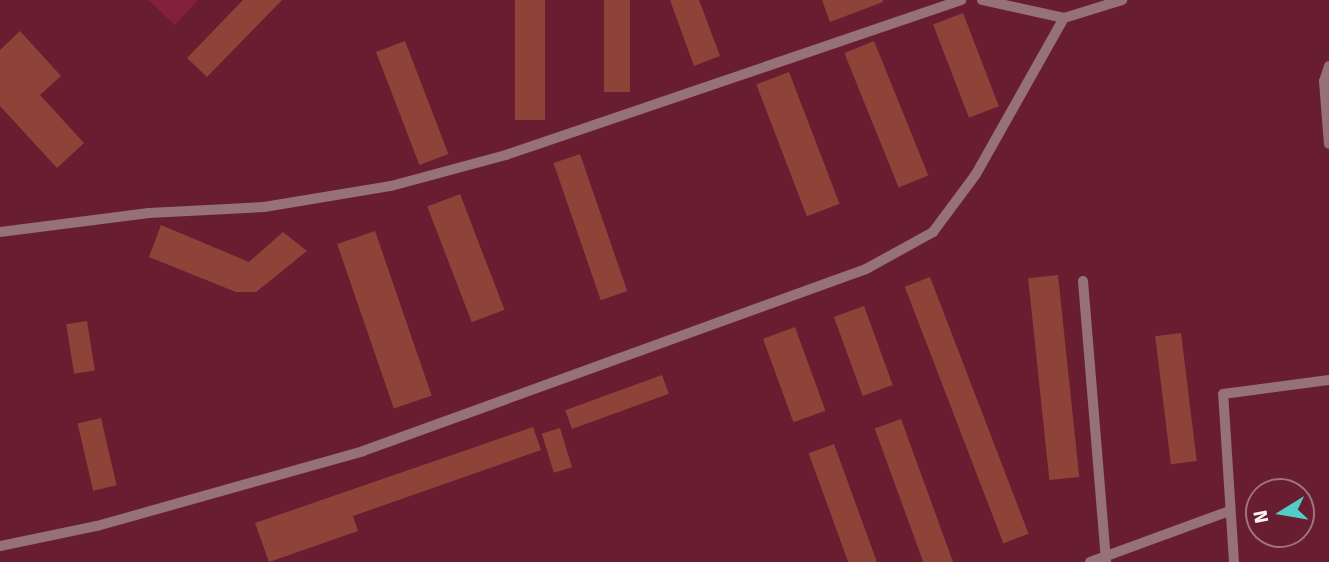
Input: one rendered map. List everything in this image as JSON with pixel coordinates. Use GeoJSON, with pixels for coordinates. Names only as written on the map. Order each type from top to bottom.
{"type":"FeatureCollection","features":[{"type":"Feature","properties":{"kind":"lane"},"geometry":{"type":"LineString","coordinates":[[0,232],[149,213],[264,207],[391,186],[506,155],[961,0]]}},
{"type":"Feature","properties":{"kind":"lane"},"geometry":{"type":"LineString","coordinates":[[982,0],[1064,18],[1122,0]]}},
{"type":"Feature","properties":{"kind":"lane"},"geometry":{"type":"LineString","coordinates":[[0,546],[97,526],[363,451],[866,269],[933,232],[976,174],[1064,18]]}},
{"type":"Feature","properties":{"kind":"lane"},"geometry":{"type":"LineString","coordinates":[[1329,66],[1324,81],[1329,145]]}},
{"type":"Feature","properties":{"kind":"lane"},"geometry":{"type":"LineString","coordinates":[[1083,281],[1105,559]]}},
{"type":"Feature","properties":{"kind":"lane"},"geometry":{"type":"LineString","coordinates":[[1234,562],[1227,512],[1223,394],[1329,380]]}},
{"type":"Feature","properties":{"kind":"lane"},"geometry":{"type":"LineString","coordinates":[[1090,562],[1105,559],[1227,512]]}},
{"type":"Feature","properties":{"kind":"shaded area"},"geometry":{"type":"Polygon","coordinates":[[[148,0],[198,0],[175,25],[148,0]]]}},
{"type":"Feature","properties":{"kind":"building"},"geometry":{"type":"Polygon","coordinates":[[[243,0],[282,0],[207,77],[187,58],[243,0]]]}},
{"type":"Feature","properties":{"kind":"building"},"geometry":{"type":"Polygon","coordinates":[[[515,0],[545,0],[545,120],[515,120],[515,0]]]}},
{"type":"Feature","properties":{"kind":"building"},"geometry":{"type":"Polygon","coordinates":[[[604,0],[630,0],[630,92],[604,92],[604,0]]]}},
{"type":"Feature","properties":{"kind":"building"},"geometry":{"type":"Polygon","coordinates":[[[670,0],[699,0],[720,56],[694,66],[670,0]]]}},
{"type":"Feature","properties":{"kind":"building"},"geometry":{"type":"Polygon","coordinates":[[[822,0],[883,0],[883,2],[830,22],[822,0]]]}},
{"type":"Feature","properties":{"kind":"building"},"geometry":{"type":"Polygon","coordinates":[[[963,13],[999,106],[969,118],[933,24],[963,13]]]}},
{"type":"Feature","properties":{"kind":"building"},"geometry":{"type":"Polygon","coordinates":[[[20,31],[61,76],[40,95],[84,143],[57,168],[0,106],[0,50],[20,31]]]}},
{"type":"Feature","properties":{"kind":"building"},"geometry":{"type":"Polygon","coordinates":[[[405,41],[448,154],[419,165],[376,52],[405,41]]]}},
{"type":"Feature","properties":{"kind":"building"},"geometry":{"type":"Polygon","coordinates":[[[874,41],[928,175],[899,187],[844,53],[874,41]]]}},
{"type":"Feature","properties":{"kind":"building"},"geometry":{"type":"Polygon","coordinates":[[[789,72],[840,204],[807,216],[756,85],[789,72]]]}},
{"type":"Feature","properties":{"kind":"building"},"geometry":{"type":"Polygon","coordinates":[[[580,154],[627,291],[601,300],[554,163],[580,154]]]}},
{"type":"Feature","properties":{"kind":"building"},"geometry":{"type":"Polygon","coordinates":[[[460,194],[504,310],[472,322],[427,207],[460,194]]]}},
{"type":"Feature","properties":{"kind":"building"},"geometry":{"type":"Polygon","coordinates":[[[161,225],[249,262],[283,232],[307,251],[256,292],[236,292],[149,257],[161,225]]]}},
{"type":"Feature","properties":{"kind":"building"},"geometry":{"type":"Polygon","coordinates":[[[375,231],[432,396],[394,409],[337,244],[375,231]]]}},
{"type":"Feature","properties":{"kind":"building"},"geometry":{"type":"Polygon","coordinates":[[[1058,275],[1079,477],[1049,480],[1028,278],[1058,275]]]}},
{"type":"Feature","properties":{"kind":"building"},"geometry":{"type":"Polygon","coordinates":[[[930,277],[1029,534],[1003,543],[905,287],[930,277]]]}},
{"type":"Feature","properties":{"kind":"building"},"geometry":{"type":"Polygon","coordinates":[[[864,306],[893,385],[863,396],[834,317],[864,306]]]}},
{"type":"Feature","properties":{"kind":"building"},"geometry":{"type":"Polygon","coordinates":[[[87,321],[95,370],[74,374],[66,324],[87,321]]]}},
{"type":"Feature","properties":{"kind":"building"},"geometry":{"type":"Polygon","coordinates":[[[795,327],[825,411],[793,422],[763,339],[795,327]]]}},
{"type":"Feature","properties":{"kind":"building"},"geometry":{"type":"Polygon","coordinates":[[[1181,333],[1197,461],[1171,464],[1155,336],[1181,333]]]}},
{"type":"Feature","properties":{"kind":"building"},"geometry":{"type":"Polygon","coordinates":[[[662,375],[669,394],[572,429],[565,410],[662,375]]]}},
{"type":"Feature","properties":{"kind":"building"},"geometry":{"type":"Polygon","coordinates":[[[101,418],[117,485],[93,491],[78,423],[101,418]]]}},
{"type":"Feature","properties":{"kind":"building"},"geometry":{"type":"Polygon","coordinates":[[[901,419],[953,562],[923,562],[875,429],[901,419]]]}},
{"type":"Feature","properties":{"kind":"building"},"geometry":{"type":"Polygon","coordinates":[[[533,427],[541,450],[353,516],[358,531],[269,562],[255,523],[533,427]]]}},
{"type":"Feature","properties":{"kind":"building"},"geometry":{"type":"Polygon","coordinates":[[[560,428],[572,467],[554,473],[542,434],[560,428]]]}},
{"type":"Feature","properties":{"kind":"building"},"geometry":{"type":"Polygon","coordinates":[[[834,444],[877,561],[848,562],[809,453],[834,444]]]}}]}
